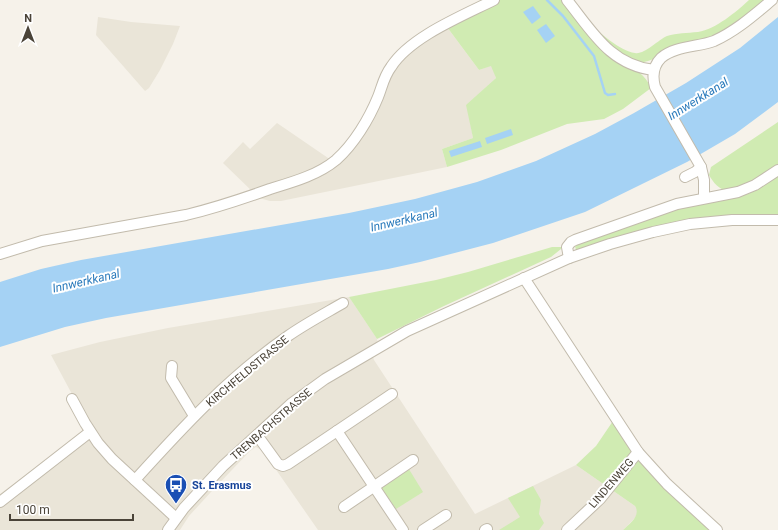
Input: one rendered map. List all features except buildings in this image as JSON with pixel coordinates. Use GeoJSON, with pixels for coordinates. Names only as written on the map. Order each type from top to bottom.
{"type":"FeatureCollection","features":[{"type":"Feature","properties":{"kind":"street"},"geometry":{"type":"LineString","coordinates":[[0,254],[42,241],[209,210],[293,182],[324,168],[336,160],[363,126],[378,97],[387,73],[400,56],[427,35],[494,0]]}},
{"type":"Feature","properties":{"kind":"street"},"geometry":{"type":"LineString","coordinates":[[567,0],[595,37],[612,53],[630,64],[654,70]]}},
{"type":"Feature","properties":{"kind":"street"},"geometry":{"type":"LineString","coordinates":[[704,198],[704,180],[700,164],[658,92],[653,78],[654,70],[662,58],[667,55],[679,50],[712,42],[736,29],[772,0]]}},
{"type":"Feature","properties":{"kind":"street"},"geometry":{"type":"LineString","coordinates":[[685,177],[695,172],[700,164]]}},
{"type":"Feature","properties":{"kind":"street"},"geometry":{"type":"LineString","coordinates":[[569,258],[567,247],[575,240],[606,230],[659,209],[704,198],[738,192],[755,185],[778,170]]}},
{"type":"Feature","properties":{"kind":"street","name":"TRENBACHSTRASSE"},"geometry":{"type":"LineString","coordinates":[[168,530],[188,503],[223,466],[292,403],[325,379],[400,335],[435,317],[569,258],[628,239],[690,224],[732,220],[778,220]]}},
{"type":"Feature","properties":{"kind":"street"},"geometry":{"type":"LineString","coordinates":[[524,278],[638,452],[667,484],[717,530]]}},
{"type":"Feature","properties":{"kind":"street","name":"KIRCHFELDSTRASSE"},"geometry":{"type":"LineString","coordinates":[[135,480],[194,416],[262,355],[288,336],[343,303]]}},
{"type":"Feature","properties":{"kind":"street","name":"KIRCHFELDSTRASSE"},"geometry":{"type":"LineString","coordinates":[[172,366],[171,378],[194,416]]}},
{"type":"Feature","properties":{"kind":"street"},"geometry":{"type":"LineString","coordinates":[[256,435],[278,464],[283,466],[392,394]]}},
{"type":"Feature","properties":{"kind":"street"},"geometry":{"type":"LineString","coordinates":[[72,399],[90,432],[112,459],[176,518]]}},
{"type":"Feature","properties":{"kind":"street"},"geometry":{"type":"LineString","coordinates":[[337,431],[403,530]]}},
{"type":"Feature","properties":{"kind":"street"},"geometry":{"type":"LineString","coordinates":[[0,502],[90,432]]}},
{"type":"Feature","properties":{"kind":"street","name":"LINDENWEG"},"geometry":{"type":"LineString","coordinates":[[567,530],[600,499],[638,452]]}},
{"type":"Feature","properties":{"kind":"street"},"geometry":{"type":"LineString","coordinates":[[344,507],[413,460]]}},
{"type":"Feature","properties":{"kind":"street"},"geometry":{"type":"LineString","coordinates":[[423,530],[446,515]]}},
{"type":"Feature","properties":{"kind":"shaded area"},"geometry":{"type":"Polygon","coordinates":[[[98,17],[131,22],[180,26],[160,70],[149,88],[145,91],[96,35],[98,17]]]}},
{"type":"Feature","properties":{"kind":"shaded area"},"geometry":{"type":"Polygon","coordinates":[[[447,27],[479,70],[492,65],[496,78],[467,105],[473,138],[442,149],[447,167],[281,201],[270,201],[259,198],[223,163],[243,142],[250,149],[277,123],[331,160],[339,160],[389,72],[415,45],[447,27]]]}},
{"type":"Feature","properties":{"kind":"shaded area"},"geometry":{"type":"Polygon","coordinates":[[[349,297],[377,339],[380,352],[373,357],[374,360],[475,514],[576,465],[635,506],[637,515],[623,530],[318,530],[263,451],[256,447],[250,451],[189,516],[180,530],[0,530],[0,494],[84,431],[67,399],[73,396],[51,355],[100,342],[168,328],[349,297]]]}},
{"type":"Feature","properties":{"kind":"green space"},"geometry":{"type":"Polygon","coordinates":[[[499,0],[563,0],[642,75],[651,88],[623,109],[604,119],[567,124],[501,150],[447,167],[442,149],[473,138],[466,105],[496,78],[491,66],[479,70],[447,27],[499,0]]]}},
{"type":"Feature","properties":{"kind":"green space"},"geometry":{"type":"Polygon","coordinates":[[[749,0],[766,0],[746,17],[711,38],[640,63],[613,51],[587,21],[616,45],[629,52],[639,53],[647,50],[667,36],[698,32],[719,24],[749,0]]]}},
{"type":"Feature","properties":{"kind":"green space"},"geometry":{"type":"Polygon","coordinates":[[[778,122],[778,166],[746,185],[733,190],[728,191],[722,189],[712,180],[709,175],[711,167],[778,122]]]}},
{"type":"Feature","properties":{"kind":"green space"},"geometry":{"type":"Polygon","coordinates":[[[778,175],[778,215],[742,214],[718,217],[578,251],[576,250],[575,246],[581,243],[667,210],[734,198],[750,193],[778,175]]]}},
{"type":"Feature","properties":{"kind":"green space"},"geometry":{"type":"Polygon","coordinates":[[[552,247],[561,247],[561,249],[551,257],[444,306],[377,339],[349,297],[436,280],[552,247]]]}},
{"type":"Feature","properties":{"kind":"green space"},"geometry":{"type":"Polygon","coordinates":[[[613,421],[712,530],[623,530],[636,516],[637,513],[635,506],[576,465],[596,446],[613,421]]]}},
{"type":"Feature","properties":{"kind":"green space"},"geometry":{"type":"Polygon","coordinates":[[[407,466],[423,492],[396,509],[379,485],[407,466]]]}},
{"type":"Feature","properties":{"kind":"green space"},"geometry":{"type":"Polygon","coordinates":[[[533,486],[541,500],[539,514],[544,523],[539,530],[499,530],[520,517],[508,498],[533,486]]]}},
{"type":"Feature","properties":{"kind":"water"},"geometry":{"type":"Polygon","coordinates":[[[533,6],[541,17],[532,24],[523,12],[533,6]]]}},
{"type":"Feature","properties":{"kind":"water","name":"Innwerkkanal"},"geometry":{"type":"Polygon","coordinates":[[[778,17],[778,102],[735,134],[687,162],[585,212],[493,243],[420,262],[388,269],[106,318],[65,327],[0,347],[0,282],[41,269],[81,260],[349,213],[415,199],[477,182],[536,161],[595,134],[634,113],[686,83],[740,48],[778,17]]]}},
{"type":"Feature","properties":{"kind":"water"},"geometry":{"type":"Polygon","coordinates":[[[546,24],[555,36],[546,43],[537,30],[546,24]]]}},
{"type":"Feature","properties":{"kind":"water"},"geometry":{"type":"Polygon","coordinates":[[[511,129],[513,135],[487,144],[485,138],[511,129]]]}},
{"type":"Feature","properties":{"kind":"water"},"geometry":{"type":"Polygon","coordinates":[[[480,141],[482,147],[451,157],[449,151],[480,141]]]}},
{"type":"Feature","properties":{"kind":"waterway"},"geometry":{"type":"LineString","coordinates":[[547,0],[563,16],[594,56],[605,93],[608,95],[615,94]]}},
{"type":"Feature","properties":{"kind":"place","name":"St. Erasmus"},"geometry":{"type":"Point","coordinates":[176,504]}}]}
